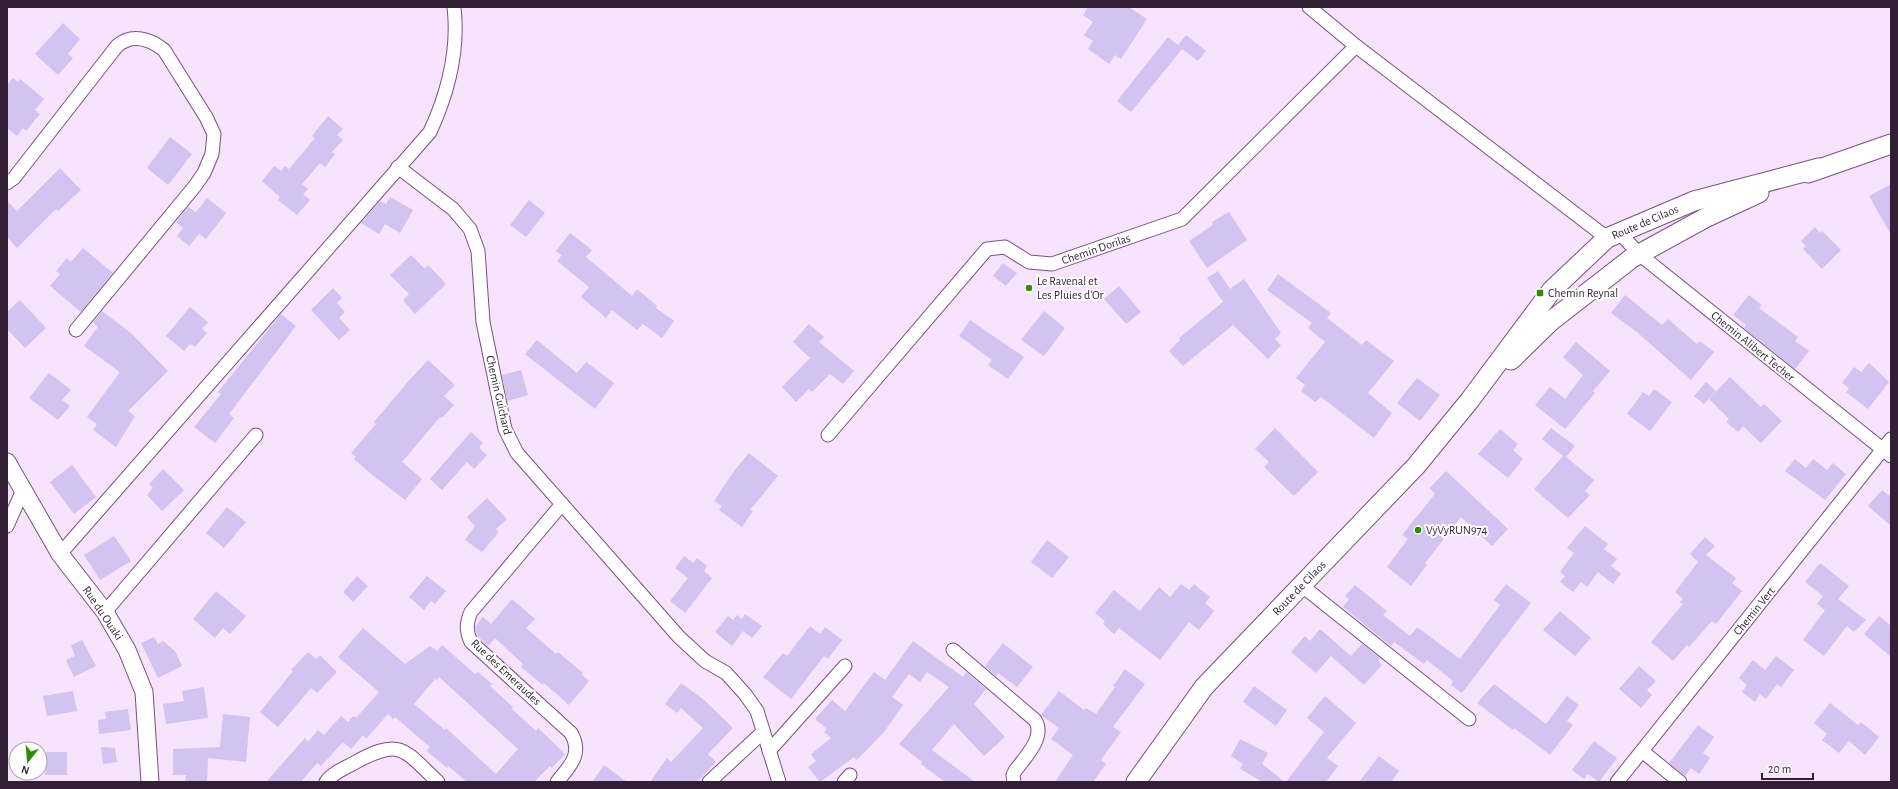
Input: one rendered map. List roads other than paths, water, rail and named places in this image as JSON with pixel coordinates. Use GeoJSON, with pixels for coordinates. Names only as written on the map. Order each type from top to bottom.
{"type":"FeatureCollection","features":[{"type":"Feature","properties":{"kind":"main road","name":"Route de Cilaos"},"geometry":{"type":"LineString","coordinates":[[1530,331],[1551,322],[1639,254],[1704,218],[1788,180],[1891,144]]}},
{"type":"Feature","properties":{"kind":"main road","name":"Route de Cilaos"},"geometry":{"type":"LineString","coordinates":[[1136,782],[1204,687],[1416,466],[1470,400],[1530,331],[1552,290],[1613,235],[1694,200],[1819,168]]}},
{"type":"Feature","properties":{"kind":"street"},"geometry":{"type":"LineString","coordinates":[[60,554],[430,132],[439,114],[447,87],[454,54],[454,7]]}},
{"type":"Feature","properties":{"kind":"street"},"geometry":{"type":"LineString","coordinates":[[1309,7],[1356,46],[1613,235]]}},
{"type":"Feature","properties":{"kind":"street"},"geometry":{"type":"LineString","coordinates":[[7,182],[14,178],[117,46],[124,40],[136,38],[147,40],[164,50],[206,117],[214,134],[212,154],[204,172],[195,186],[76,330]]}},
{"type":"Feature","properties":{"kind":"street","name":"Chemin Dorilas"},"geometry":{"type":"LineString","coordinates":[[828,434],[987,250],[1005,247],[1029,262],[1052,264],[1182,219],[1356,46]]}},
{"type":"Feature","properties":{"kind":"street","name":"Chemin Guichard"},"geometry":{"type":"LineString","coordinates":[[398,167],[453,209],[470,229],[478,251],[483,322],[505,429],[517,453],[679,637],[705,661],[726,673],[745,694],[757,711],[779,782]]}},
{"type":"Feature","properties":{"kind":"street","name":"Chemin Alibert Techer"},"geometry":{"type":"LineString","coordinates":[[1613,235],[1888,448]]}},
{"type":"Feature","properties":{"kind":"street"},"geometry":{"type":"LineString","coordinates":[[106,612],[256,435]]}},
{"type":"Feature","properties":{"kind":"street","name":"Chemin Vert"},"geometry":{"type":"LineString","coordinates":[[1617,782],[1888,448]]}},
{"type":"Feature","properties":{"kind":"street","name":"Rue du Ouaki"},"geometry":{"type":"LineString","coordinates":[[7,462],[60,554],[106,612],[127,650],[144,692],[150,782]]}},
{"type":"Feature","properties":{"kind":"street"},"geometry":{"type":"LineString","coordinates":[[7,526],[23,490]]}},
{"type":"Feature","properties":{"kind":"street","name":"Rue des Emeraudes"},"geometry":{"type":"LineString","coordinates":[[557,782],[573,763],[576,752],[576,742],[572,733],[471,642],[467,633],[467,625],[471,612],[562,504]]}},
{"type":"Feature","properties":{"kind":"street"},"geometry":{"type":"LineString","coordinates":[[1301,585],[1470,719]]}},
{"type":"Feature","properties":{"kind":"street"},"geometry":{"type":"LineString","coordinates":[[953,650],[1035,720],[1038,725],[1040,731],[1038,737],[1015,771],[1013,775],[1014,782]]}},
{"type":"Feature","properties":{"kind":"street"},"geometry":{"type":"LineString","coordinates":[[769,751],[846,666]]}},
{"type":"Feature","properties":{"kind":"street"},"geometry":{"type":"LineString","coordinates":[[709,782],[763,732]]}},
{"type":"Feature","properties":{"kind":"street"},"geometry":{"type":"LineString","coordinates":[[326,782],[333,775],[365,757],[380,750],[390,748],[409,755],[438,782]]}},
{"type":"Feature","properties":{"kind":"street"},"geometry":{"type":"LineString","coordinates":[[1642,751],[1680,782]]}},
{"type":"Feature","properties":{"kind":"place","name":"Le Ravenal et Les Pluies d'Or"},"geometry":{"type":"Point","coordinates":[1029,288]}},
{"type":"Feature","properties":{"kind":"place","name":"Chemin Reynal"},"geometry":{"type":"Point","coordinates":[1540,293]}},
{"type":"Feature","properties":{"kind":"place","name":"VyVyRUN974"},"geometry":{"type":"Point","coordinates":[1418,530]}}]}
